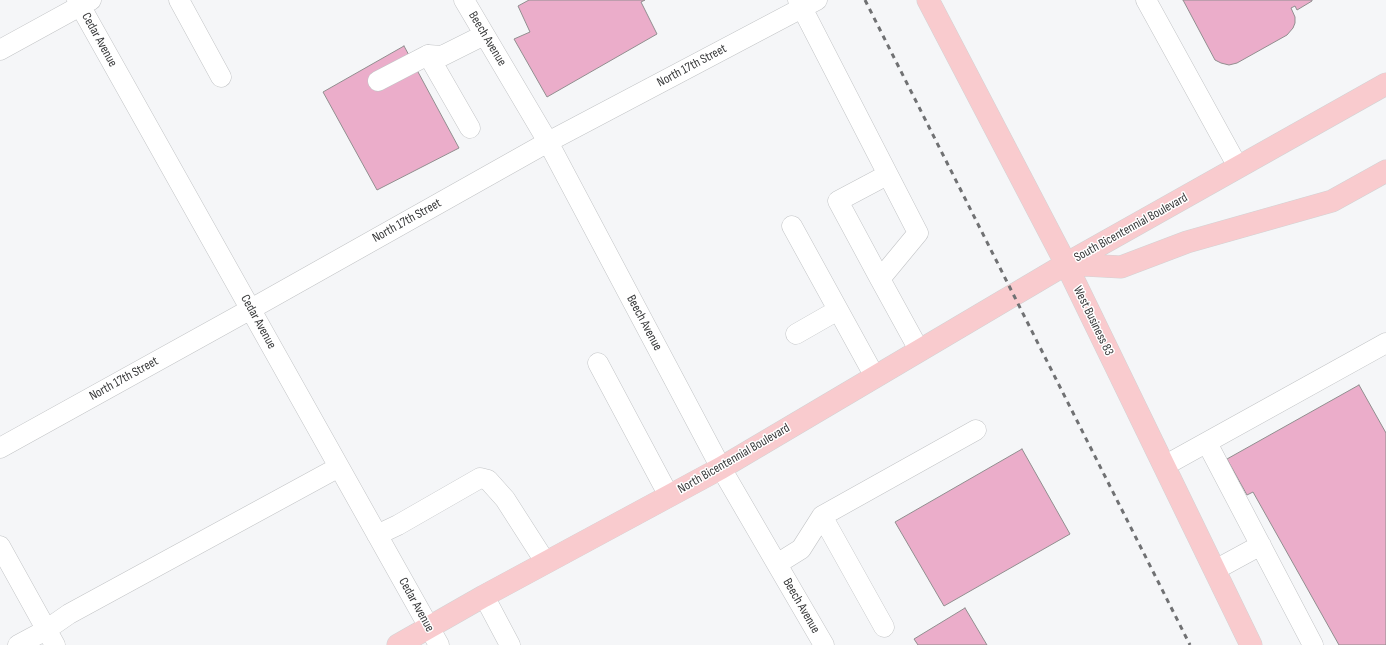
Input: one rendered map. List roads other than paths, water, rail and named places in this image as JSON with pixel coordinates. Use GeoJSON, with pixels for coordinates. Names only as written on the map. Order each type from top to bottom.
{"type":"FeatureCollection","features":[{"type":"Feature","properties":{"kind":"main road","name":"West Business 83"},"geometry":{"type":"LineString","coordinates":[[928,0],[1066,264],[1251,645]]}},
{"type":"Feature","properties":{"kind":"main road","name":"South Bicentennial Boulevard"},"geometry":{"type":"LineString","coordinates":[[1066,264],[1386,84]]}},
{"type":"Feature","properties":{"kind":"main road","name":"South Bicentennial Boulevard"},"geometry":{"type":"LineString","coordinates":[[1066,264],[1121,267],[1187,242],[1332,202],[1386,171]]}},
{"type":"Feature","properties":{"kind":"main road","name":"North Bicentennial Boulevard"},"geometry":{"type":"LineString","coordinates":[[398,645],[434,636],[484,596],[721,468],[918,350],[1066,264]]}},
{"type":"Feature","properties":{"kind":"street"},"geometry":{"type":"LineString","coordinates":[[179,0],[221,77]]}},
{"type":"Feature","properties":{"kind":"street","name":"Beech Avenue"},"geometry":{"type":"LineString","coordinates":[[464,0],[548,142],[721,468],[824,645]]}},
{"type":"Feature","properties":{"kind":"street"},"geometry":{"type":"LineString","coordinates":[[1146,0],[1238,167]]}},
{"type":"Feature","properties":{"kind":"street"},"geometry":{"type":"LineString","coordinates":[[0,50],[82,2]]}},
{"type":"Feature","properties":{"kind":"street","name":"Cedar Avenue"},"geometry":{"type":"LineString","coordinates":[[82,2],[250,309],[434,636]]}},
{"type":"Feature","properties":{"kind":"street"},"geometry":{"type":"LineString","coordinates":[[806,3],[886,175],[918,234],[880,279]]}},
{"type":"Feature","properties":{"kind":"street","name":"North 17th Street"},"geometry":{"type":"LineString","coordinates":[[0,448],[548,142],[806,3]]}},
{"type":"Feature","properties":{"kind":"street"},"geometry":{"type":"LineString","coordinates":[[378,81],[428,55],[442,56],[484,35]]}},
{"type":"Feature","properties":{"kind":"street"},"geometry":{"type":"LineString","coordinates":[[428,55],[470,128]]}},
{"type":"Feature","properties":{"kind":"street"},"geometry":{"type":"LineString","coordinates":[[886,175],[838,202],[918,350]]}},
{"type":"Feature","properties":{"kind":"street"},"geometry":{"type":"LineString","coordinates":[[792,226],[875,377]]}},
{"type":"Feature","properties":{"kind":"street"},"geometry":{"type":"LineString","coordinates":[[796,334],[838,310]]}},
{"type":"Feature","properties":{"kind":"street"},"geometry":{"type":"LineString","coordinates":[[1164,466],[1386,343]]}},
{"type":"Feature","properties":{"kind":"street"},"geometry":{"type":"LineString","coordinates":[[598,363],[669,496]]}},
{"type":"Feature","properties":{"kind":"street"},"geometry":{"type":"LineString","coordinates":[[777,564],[801,549],[822,516],[976,430]]}},
{"type":"Feature","properties":{"kind":"street"},"geometry":{"type":"LineString","coordinates":[[1207,443],[1313,645]]}},
{"type":"Feature","properties":{"kind":"street"},"geometry":{"type":"LineString","coordinates":[[18,645],[51,637],[69,614],[339,467]]}},
{"type":"Feature","properties":{"kind":"street"},"geometry":{"type":"LineString","coordinates":[[377,535],[480,478],[488,480],[505,499],[546,563]]}},
{"type":"Feature","properties":{"kind":"street"},"geometry":{"type":"LineString","coordinates":[[822,516],[884,627]]}},
{"type":"Feature","properties":{"kind":"street"},"geometry":{"type":"LineString","coordinates":[[1214,570],[1261,545]]}},
{"type":"Feature","properties":{"kind":"street"},"geometry":{"type":"LineString","coordinates":[[0,546],[51,637]]}},
{"type":"Feature","properties":{"kind":"street"},"geometry":{"type":"LineString","coordinates":[[484,596],[510,645]]}},
{"type":"Feature","properties":{"kind":"railway"},"geometry":{"type":"LineString","coordinates":[[865,0],[1190,645]]}}]}
